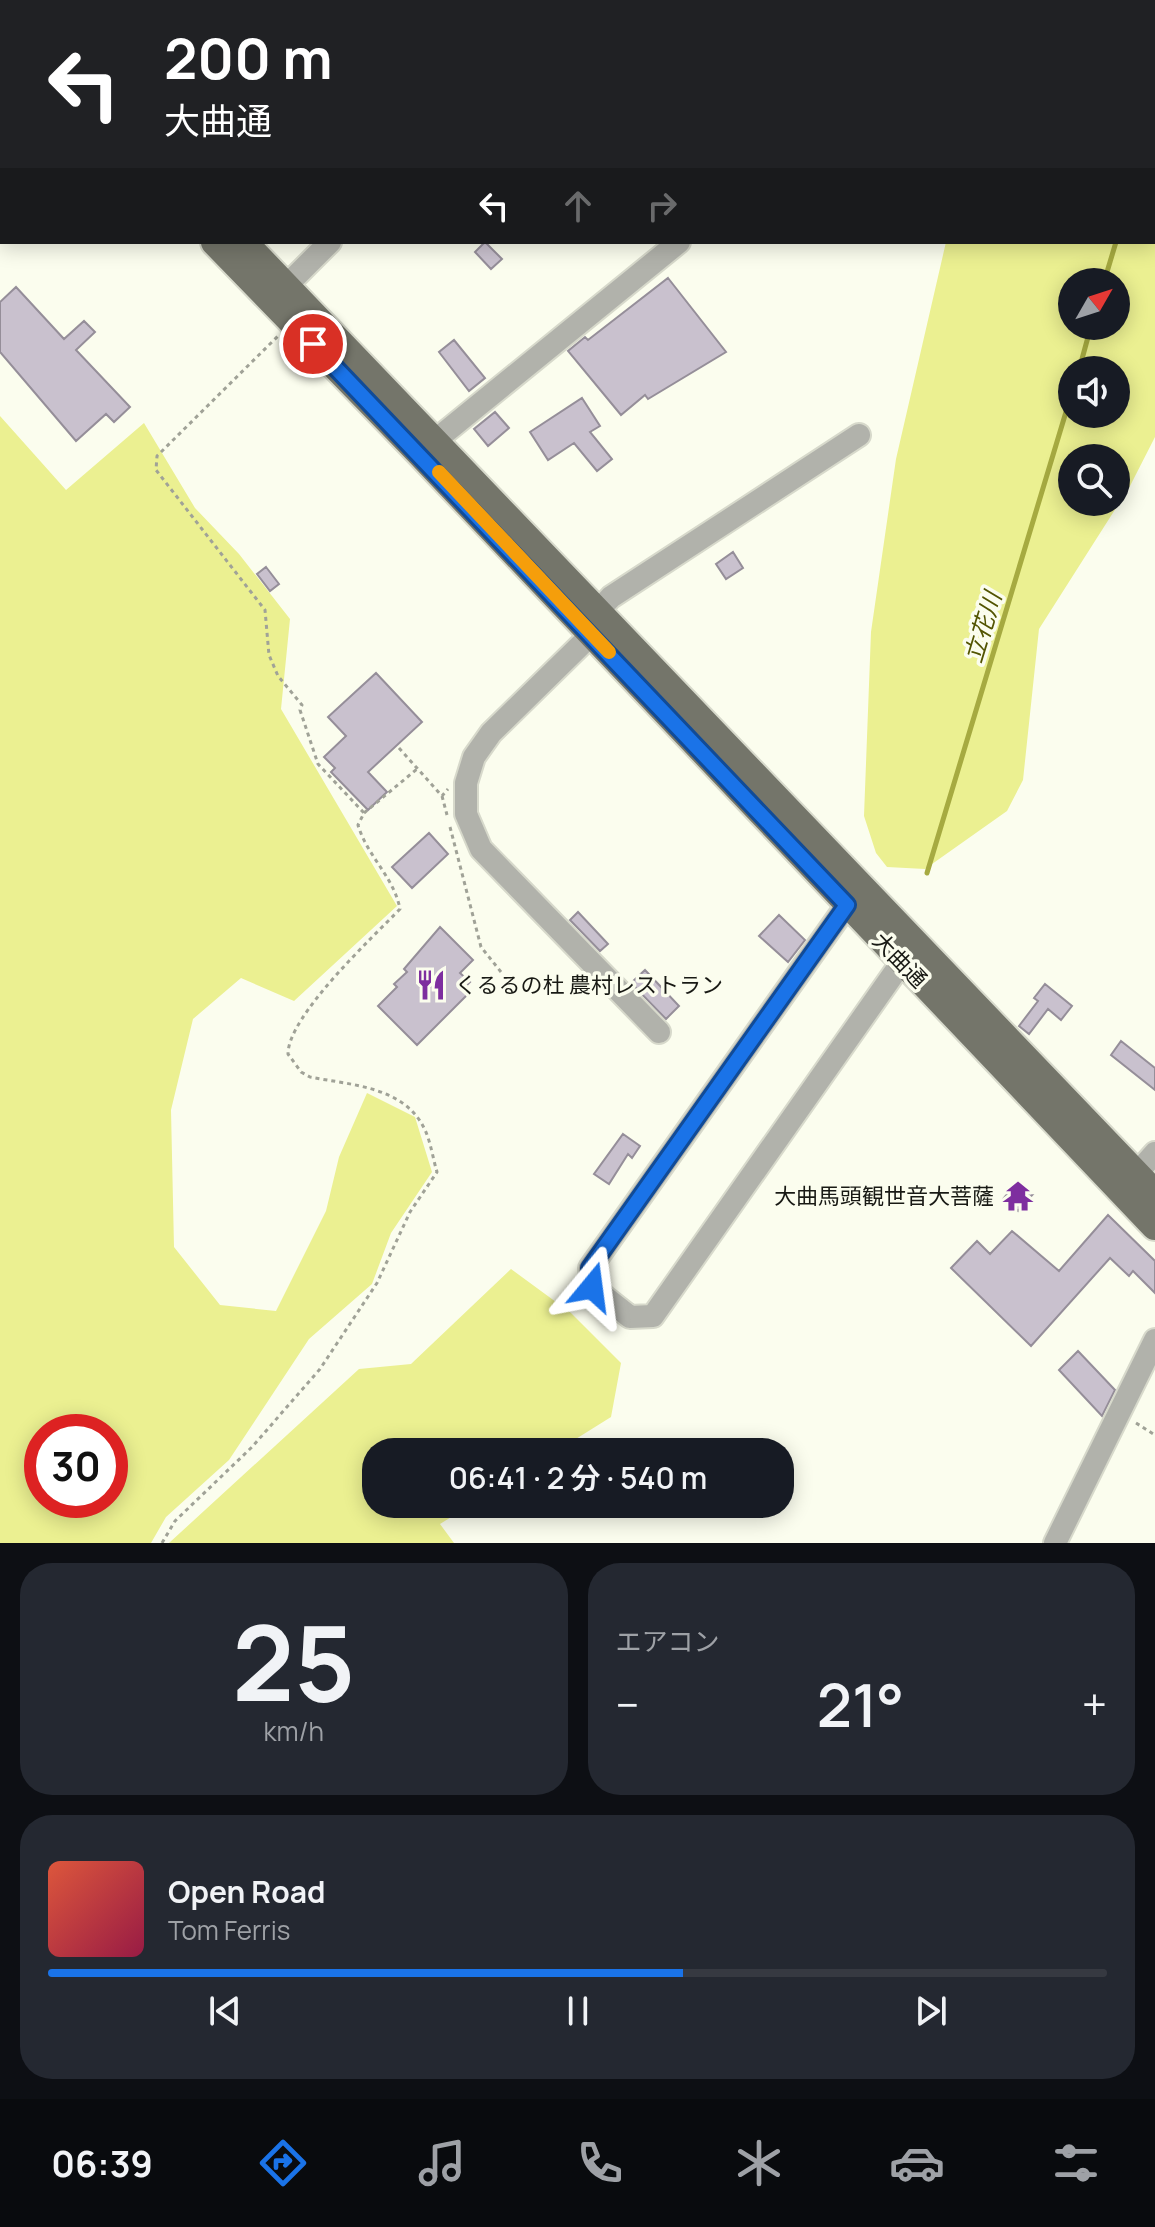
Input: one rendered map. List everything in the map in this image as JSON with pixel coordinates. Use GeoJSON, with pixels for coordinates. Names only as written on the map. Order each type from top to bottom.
{"type":"FeatureCollection","features":[{"type":"Feature","properties":{"kind":"main road","name":"大曲通"},"geometry":{"type":"LineString","coordinates":[[217,244],[292,322],[428,447]]}},
{"type":"Feature","properties":{"kind":"main road","name":"大曲通"},"geometry":{"type":"LineString","coordinates":[[245,244],[428,447],[1138,1187],[1155,1226]]}},
{"type":"Feature","properties":{"kind":"main road","name":"大曲通"},"geometry":{"type":"LineString","coordinates":[[595,623],[847,905],[902,962],[1138,1187]]}},
{"type":"Feature","properties":{"kind":"street"},"geometry":{"type":"LineString","coordinates":[[286,286],[328,244]]}},
{"type":"Feature","properties":{"kind":"street"},"geometry":{"type":"LineString","coordinates":[[428,447],[677,244]]}},
{"type":"Feature","properties":{"kind":"street"},"geometry":{"type":"LineString","coordinates":[[659,1032],[481,849],[466,814],[466,783],[474,757],[491,733],[595,623],[611,597],[859,435]]}},
{"type":"Feature","properties":{"kind":"street"},"geometry":{"type":"LineString","coordinates":[[847,905],[590,1268],[592,1287],[630,1317],[653,1316],[902,962]]}},
{"type":"Feature","properties":{"kind":"street"},"geometry":{"type":"LineString","coordinates":[[1138,1187],[1155,1153]]}},
{"type":"Feature","properties":{"kind":"street"},"geometry":{"type":"LineString","coordinates":[[1055,1543],[1155,1340]]}},
{"type":"Feature","properties":{"kind":"path"},"geometry":{"type":"LineString","coordinates":[[292,322],[157,456],[156,470],[265,610],[269,655],[278,676],[302,705],[300,710],[318,764],[364,813]]}},
{"type":"Feature","properties":{"kind":"path"},"geometry":{"type":"LineString","coordinates":[[399,748],[442,796],[481,947],[501,972]]}},
{"type":"Feature","properties":{"kind":"path"},"geometry":{"type":"LineString","coordinates":[[162,1543],[175,1521],[252,1447],[320,1369],[377,1283],[410,1212],[437,1172],[425,1130],[402,1103],[385,1092],[310,1077],[301,1072],[288,1054],[291,1031],[344,967],[400,909],[397,890],[362,838],[358,825],[364,813],[417,769]]}},
{"type":"Feature","properties":{"kind":"path"},"geometry":{"type":"LineString","coordinates":[[442,796],[451,786],[466,783]]}},
{"type":"Feature","properties":{"kind":"path"},"geometry":{"type":"LineString","coordinates":[[1119,1413],[1155,1435]]}},
{"type":"Feature","properties":{"kind":"green space"},"geometry":{"type":"Polygon","coordinates":[[[946,244],[1155,244],[1155,437],[1130,486],[1130,444],[1058,444],[1058,516],[1111,516],[1039,629],[1023,780],[1007,811],[925,869],[887,867],[876,853],[864,816],[871,632],[896,459],[946,244]]]}},
{"type":"Feature","properties":{"kind":"green space"},"geometry":{"type":"Polygon","coordinates":[[[0,416],[66,490],[144,423],[195,508],[239,554],[290,619],[281,709],[397,906],[294,1001],[241,978],[193,1019],[171,1110],[174,1247],[220,1305],[276,1311],[326,1211],[339,1157],[367,1093],[415,1117],[432,1172],[391,1233],[372,1284],[309,1339],[229,1460],[166,1517],[151,1543],[0,1543],[0,416]]]}},
{"type":"Feature","properties":{"kind":"green space"},"geometry":{"type":"Polygon","coordinates":[[[511,1269],[571,1313],[621,1363],[611,1417],[577,1438],[362,1438],[362,1518],[450,1518],[440,1524],[454,1543],[169,1543],[359,1369],[411,1364],[511,1269]]]}},
{"type":"Feature","properties":{"kind":"building"},"geometry":{"type":"Polygon","coordinates":[[[487,244],[502,259],[491,269],[475,252],[487,244]]]}},
{"type":"Feature","properties":{"kind":"building"},"geometry":{"type":"Polygon","coordinates":[[[668,278],[726,352],[648,399],[645,395],[621,415],[568,351],[585,337],[588,340],[668,278]]]}},
{"type":"Feature","properties":{"kind":"building"},"geometry":{"type":"Polygon","coordinates":[[[16,287],[64,339],[84,321],[95,332],[76,350],[130,407],[114,422],[106,414],[76,441],[0,352],[0,302],[16,287]]]}},
{"type":"Feature","properties":{"kind":"building"},"geometry":{"type":"Polygon","coordinates":[[[454,340],[485,378],[469,391],[439,352],[454,340]]]}},
{"type":"Feature","properties":{"kind":"building"},"geometry":{"type":"Polygon","coordinates":[[[582,398],[600,426],[590,432],[612,459],[597,471],[574,443],[548,460],[530,432],[582,398]]]}},
{"type":"Feature","properties":{"kind":"building"},"geometry":{"type":"Polygon","coordinates":[[[495,412],[509,428],[488,446],[474,429],[495,412]]]}},
{"type":"Feature","properties":{"kind":"building"},"geometry":{"type":"Polygon","coordinates":[[[733,552],[743,568],[726,579],[716,564],[733,552]]]}},
{"type":"Feature","properties":{"kind":"building"},"geometry":{"type":"Polygon","coordinates":[[[266,567],[279,584],[270,591],[257,574],[266,567]]]}},
{"type":"Feature","properties":{"kind":"building"},"geometry":{"type":"Polygon","coordinates":[[[376,673],[422,722],[368,772],[387,792],[368,810],[331,772],[335,768],[324,757],[346,736],[328,717],[376,673]]]}},
{"type":"Feature","properties":{"kind":"building"},"geometry":{"type":"Polygon","coordinates":[[[429,833],[448,854],[412,888],[392,867],[429,833]]]}},
{"type":"Feature","properties":{"kind":"building"},"geometry":{"type":"Polygon","coordinates":[[[578,912],[608,944],[600,951],[570,920],[578,912]]]}},
{"type":"Feature","properties":{"kind":"building"},"geometry":{"type":"Polygon","coordinates":[[[779,915],[805,940],[788,962],[759,936],[779,915]]]}},
{"type":"Feature","properties":{"kind":"building","name":"くるるの杜 農村レストラン"},"geometry":{"type":"Polygon","coordinates":[[[440,927],[473,960],[460,973],[470,982],[465,987],[470,992],[417,1045],[378,1006],[397,987],[394,984],[407,972],[404,969],[440,927]]]}},
{"type":"Feature","properties":{"kind":"building"},"geometry":{"type":"Polygon","coordinates":[[[645,970],[679,1006],[666,1019],[631,983],[645,970]]]}},
{"type":"Feature","properties":{"kind":"building"},"geometry":{"type":"Polygon","coordinates":[[[1045,984],[1072,1006],[1061,1020],[1048,1009],[1029,1034],[1019,1026],[1038,1001],[1034,998],[1045,984]]]}},
{"type":"Feature","properties":{"kind":"building"},"geometry":{"type":"Polygon","coordinates":[[[1121,1041],[1155,1068],[1155,1090],[1111,1055],[1121,1041]]]}},
{"type":"Feature","properties":{"kind":"building"},"geometry":{"type":"Polygon","coordinates":[[[623,1134],[640,1146],[632,1158],[628,1154],[609,1184],[594,1174],[623,1134]]]}},
{"type":"Feature","properties":{"kind":"building","name":"大曲馬頭観世音大菩薩"},"geometry":{"type":"Polygon","coordinates":[[[1018,1181],[1033,1194],[1018,1211],[1003,1199],[1018,1181]]]}},
{"type":"Feature","properties":{"kind":"building"},"geometry":{"type":"Polygon","coordinates":[[[1108,1215],[1155,1261],[1155,1293],[1133,1271],[1129,1276],[1110,1258],[1031,1346],[951,1268],[977,1241],[990,1254],[1012,1231],[1059,1271],[1108,1215]]]}},
{"type":"Feature","properties":{"kind":"building"},"geometry":{"type":"Polygon","coordinates":[[[1078,1351],[1115,1390],[1102,1416],[1059,1370],[1078,1351]]]}},
{"type":"Feature","properties":{"kind":"waterway","name":"立花川"},"geometry":{"type":"LineString","coordinates":[[1108,268],[1115,244]]}},
{"type":"Feature","properties":{"kind":"waterway","name":"立花川"},"geometry":{"type":"LineString","coordinates":[[1083,356],[1087,340]]}},
{"type":"Feature","properties":{"kind":"waterway","name":"立花川"},"geometry":{"type":"LineString","coordinates":[[927,873],[1061,428]]}},
{"type":"Feature","properties":{"kind":"slow traffic"},"geometry":{"type":"LineString","coordinates":[[439,472],[609,652]]}},
{"type":"Feature","properties":{"kind":"place","name":"くるるの杜 農村レストラン"},"geometry":{"type":"Point","coordinates":[431,985]}},
{"type":"Feature","properties":{"kind":"place","name":"大曲馬頭観世音大菩薩"},"geometry":{"type":"Point","coordinates":[1018,1196]}},
{"type":"Feature","properties":{"kind":"route"},"geometry":{"type":"LineString","coordinates":[[313,344],[847,905],[590,1268],[592,1287]]}}]}
